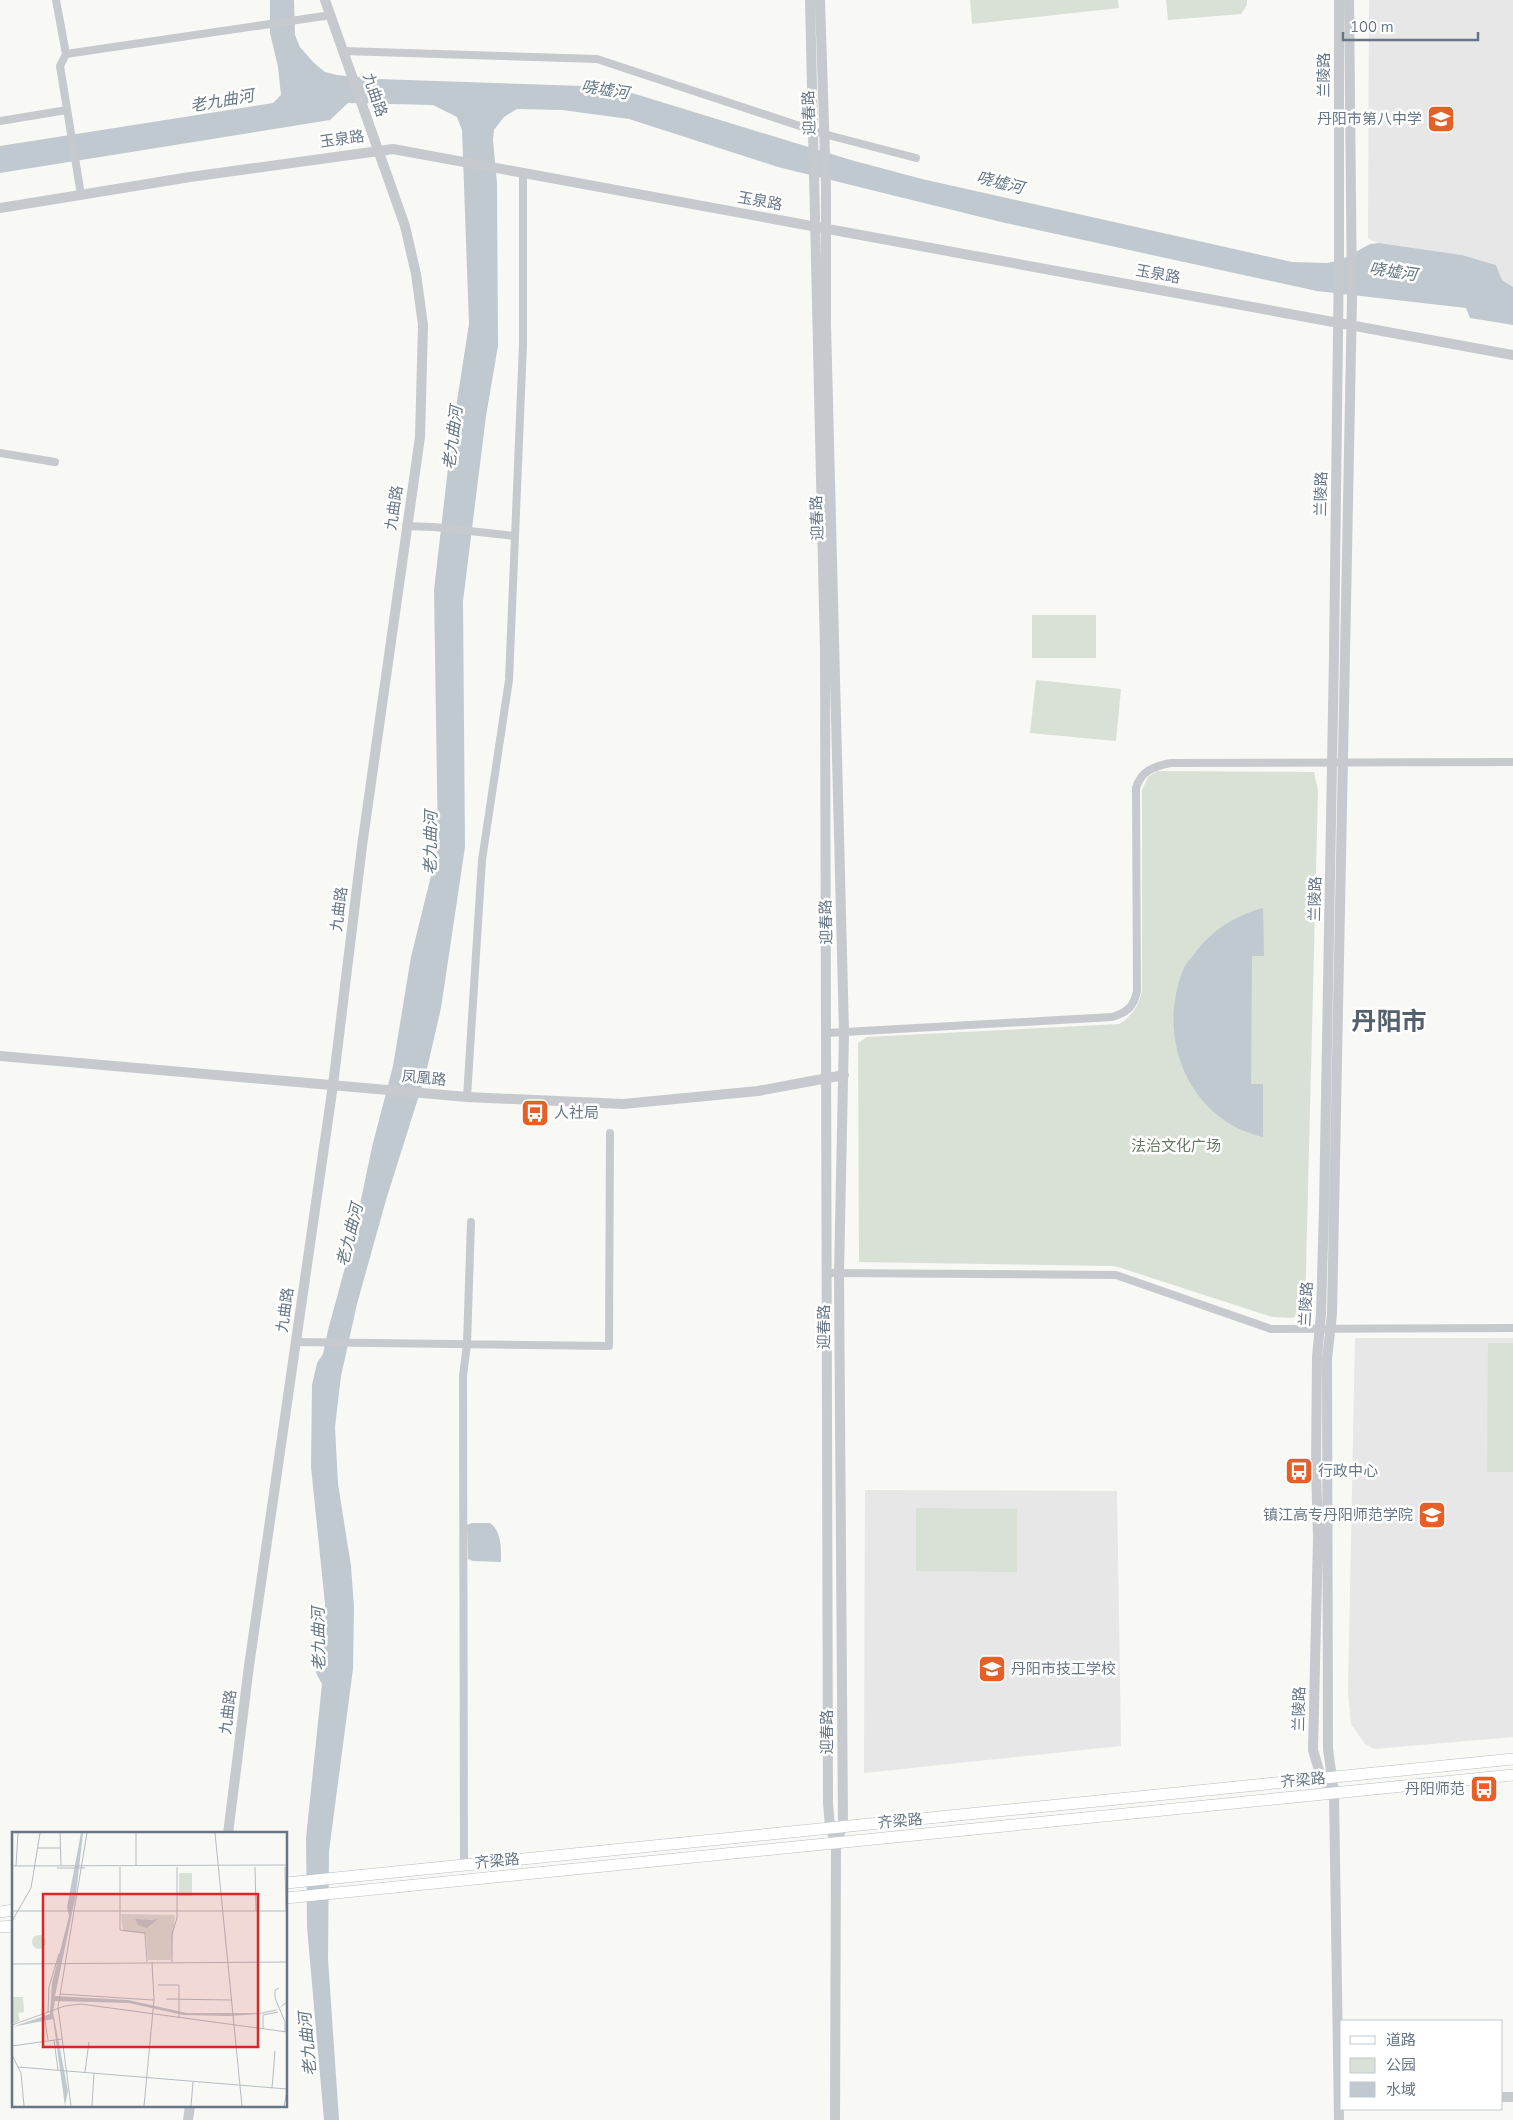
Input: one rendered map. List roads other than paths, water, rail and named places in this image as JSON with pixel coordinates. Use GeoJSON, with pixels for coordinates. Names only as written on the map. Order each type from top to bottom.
{"type":"FeatureCollection","features":[{"type":"Feature","properties":{"kind":"main road","name":"齐梁路"},"geometry":{"type":"LineString","coordinates":[[288,1883],[1513,1758]]}},
{"type":"Feature","properties":{"kind":"main road","name":"齐梁路"},"geometry":{"type":"LineString","coordinates":[[288,1898],[1513,1776]]}},
{"type":"Feature","properties":{"kind":"main road"},"geometry":{"type":"LineString","coordinates":[[559,1855],[560,1871]]}},
{"type":"Feature","properties":{"kind":"street"},"geometry":{"type":"LineString","coordinates":[[56,0],[66,54],[60,66],[81,195]]}},
{"type":"Feature","properties":{"kind":"street","name":"九曲路"},"geometry":{"type":"LineString","coordinates":[[228,1832],[333,1085],[364,837],[406,526],[420,437],[422,325],[416,274],[405,226],[325,0]]}},
{"type":"Feature","properties":{"kind":"street","name":"迎春路"},"geometry":{"type":"LineString","coordinates":[[810,0],[825,651],[828,1793],[830,1827],[836,1843],[835,2120]]}},
{"type":"Feature","properties":{"kind":"street","name":"迎春路"},"geometry":{"type":"LineString","coordinates":[[820,0],[826,187],[826,324],[844,1032],[839,1274],[843,1826],[836,1843]]}},
{"type":"Feature","properties":{"kind":"street","name":"兰陵路"},"geometry":{"type":"LineString","coordinates":[[1326,1777],[1328,1749],[1327,1359],[1330,1329],[1337,762],[1339,0]]}},
{"type":"Feature","properties":{"kind":"street","name":"兰陵路"},"geometry":{"type":"LineString","coordinates":[[1339,2120],[1334,1793],[1313,1750],[1318,1538],[1316,1467],[1317,1357],[1320,1329],[1352,325],[1349,0]]}},
{"type":"Feature","properties":{"kind":"street"},"geometry":{"type":"LineString","coordinates":[[66,54],[258,24],[330,15]]}},
{"type":"Feature","properties":{"kind":"street"},"geometry":{"type":"LineString","coordinates":[[343,51],[597,59],[813,135],[824,134],[916,158]]}},
{"type":"Feature","properties":{"kind":"street"},"geometry":{"type":"LineString","coordinates":[[0,121],[67,110]]}},
{"type":"Feature","properties":{"kind":"street","name":"玉泉路"},"geometry":{"type":"LineString","coordinates":[[0,208],[393,148],[1513,355]]}},
{"type":"Feature","properties":{"kind":"street"},"geometry":{"type":"LineString","coordinates":[[467,1097],[482,860],[509,680],[523,345],[523,173]]}},
{"type":"Feature","properties":{"kind":"street"},"geometry":{"type":"LineString","coordinates":[[0,453],[55,462]]}},
{"type":"Feature","properties":{"kind":"street"},"geometry":{"type":"LineString","coordinates":[[406,526],[434,527],[514,536]]}},
{"type":"Feature","properties":{"kind":"street"},"geometry":{"type":"LineString","coordinates":[[827,1033],[1112,1017],[1120,1015],[1134,1002],[1136,991],[1136,788],[1139,779],[1146,771],[1158,765],[1171,763],[1513,762]]}},
{"type":"Feature","properties":{"kind":"street","name":"凤凰路"},"geometry":{"type":"LineString","coordinates":[[0,1056],[467,1097],[623,1104],[758,1090],[844,1074]]}},
{"type":"Feature","properties":{"kind":"street"},"geometry":{"type":"LineString","coordinates":[[296,1342],[608,1346],[610,1134]]}},
{"type":"Feature","properties":{"kind":"street"},"geometry":{"type":"LineString","coordinates":[[464,1865],[463,1376],[467,1344],[471,1222]]}},
{"type":"Feature","properties":{"kind":"street"},"geometry":{"type":"LineString","coordinates":[[826,1273],[1116,1274],[1271,1329],[1513,1328]]}},
{"type":"Feature","properties":{"kind":"water"},"geometry":{"type":"Polygon","coordinates":[[[270,0],[294,0],[295,35],[300,47],[325,72],[337,75],[378,79],[584,86],[632,93],[851,160],[922,179],[1292,262],[1327,263],[1341,260],[1370,244],[1379,243],[1462,255],[1496,265],[1502,280],[1513,287],[1513,325],[1470,318],[1466,308],[1317,291],[1001,222],[778,167],[629,119],[562,110],[517,109],[504,117],[494,130],[493,140],[497,183],[498,346],[486,416],[463,601],[465,847],[441,1008],[426,1073],[386,1200],[357,1304],[341,1376],[335,1427],[338,1484],[351,1566],[354,1607],[353,1669],[329,1851],[328,1959],[339,2120],[324,2120],[307,1927],[306,1838],[322,1684],[316,1673],[326,1639],[325,1604],[311,1467],[312,1385],[317,1363],[323,1354],[353,1238],[372,1147],[393,1066],[411,957],[438,847],[434,590],[452,433],[469,324],[462,130],[457,117],[433,105],[348,103],[330,120],[0,173],[0,146],[273,103],[281,95],[278,67],[270,33],[270,0]]]}},
{"type":"Feature","properties":{"kind":"water"},"geometry":{"type":"Polygon","coordinates":[[[1263,908],[1264,956],[1252,956],[1251,1084],[1263,1084],[1263,1137],[1237,1128],[1215,1113],[1197,1094],[1184,1072],[1176,1047],[1174,1021],[1176,994],[1184,968],[1189,960],[1209,937],[1225,924],[1263,908]]]}},
{"type":"Feature","properties":{"kind":"water"},"geometry":{"type":"Polygon","coordinates":[[[472,1523],[490,1523],[497,1531],[500,1541],[501,1562],[473,1561],[468,1559],[467,1525],[472,1523]]]}},
{"type":"Feature","properties":{"kind":"place","name":"丹阳市第八中学"},"geometry":{"type":"Point","coordinates":[1441,119]}},
{"type":"Feature","properties":{"kind":"place","name":"人社局"},"geometry":{"type":"Point","coordinates":[535,1113]}},
{"type":"Feature","properties":{"kind":"place","name":"行政中心"},"geometry":{"type":"Point","coordinates":[1299,1471]}},
{"type":"Feature","properties":{"kind":"place","name":"镇江高专丹阳师范学院"},"geometry":{"type":"Point","coordinates":[1432,1515]}},
{"type":"Feature","properties":{"kind":"place","name":"丹阳市技工学校"},"geometry":{"type":"Point","coordinates":[992,1669]}},
{"type":"Feature","properties":{"kind":"place","name":"丹阳师范"},"geometry":{"type":"Point","coordinates":[1484,1789]}},
{"type":"Feature","properties":{"kind":"district","name":"丹阳市"},"geometry":{"type":"Point","coordinates":[1389,1022]}},
{"type":"Feature","properties":{"kind":"water label","name":"哓墟河"},"geometry":{"type":"Point","coordinates":[605,90]}},
{"type":"Feature","properties":{"kind":"water label","name":"老九曲河"},"geometry":{"type":"Point","coordinates":[222,101]}},
{"type":"Feature","properties":{"kind":"water label","name":"哓墟河"},"geometry":{"type":"Point","coordinates":[1000,183]}},
{"type":"Feature","properties":{"kind":"water label","name":"哓墟河"},"geometry":{"type":"Point","coordinates":[1393,272]}},
{"type":"Feature","properties":{"kind":"water label","name":"老九曲河"},"geometry":{"type":"Point","coordinates":[453,438]}},
{"type":"Feature","properties":{"kind":"water label","name":"老九曲河"},"geometry":{"type":"Point","coordinates":[431,843]}},
{"type":"Feature","properties":{"kind":"water label","name":"老九曲河"},"geometry":{"type":"Point","coordinates":[350,1235]}},
{"type":"Feature","properties":{"kind":"water label","name":"老九曲河"},"geometry":{"type":"Point","coordinates":[319,1639]}},
{"type":"Feature","properties":{"kind":"water label","name":"老九曲河"},"geometry":{"type":"Point","coordinates":[308,2044]}},
{"type":"Feature","properties":{"kind":"park label","name":"法治文化广场"},"geometry":{"type":"Point","coordinates":[1176,1146]}}]}
